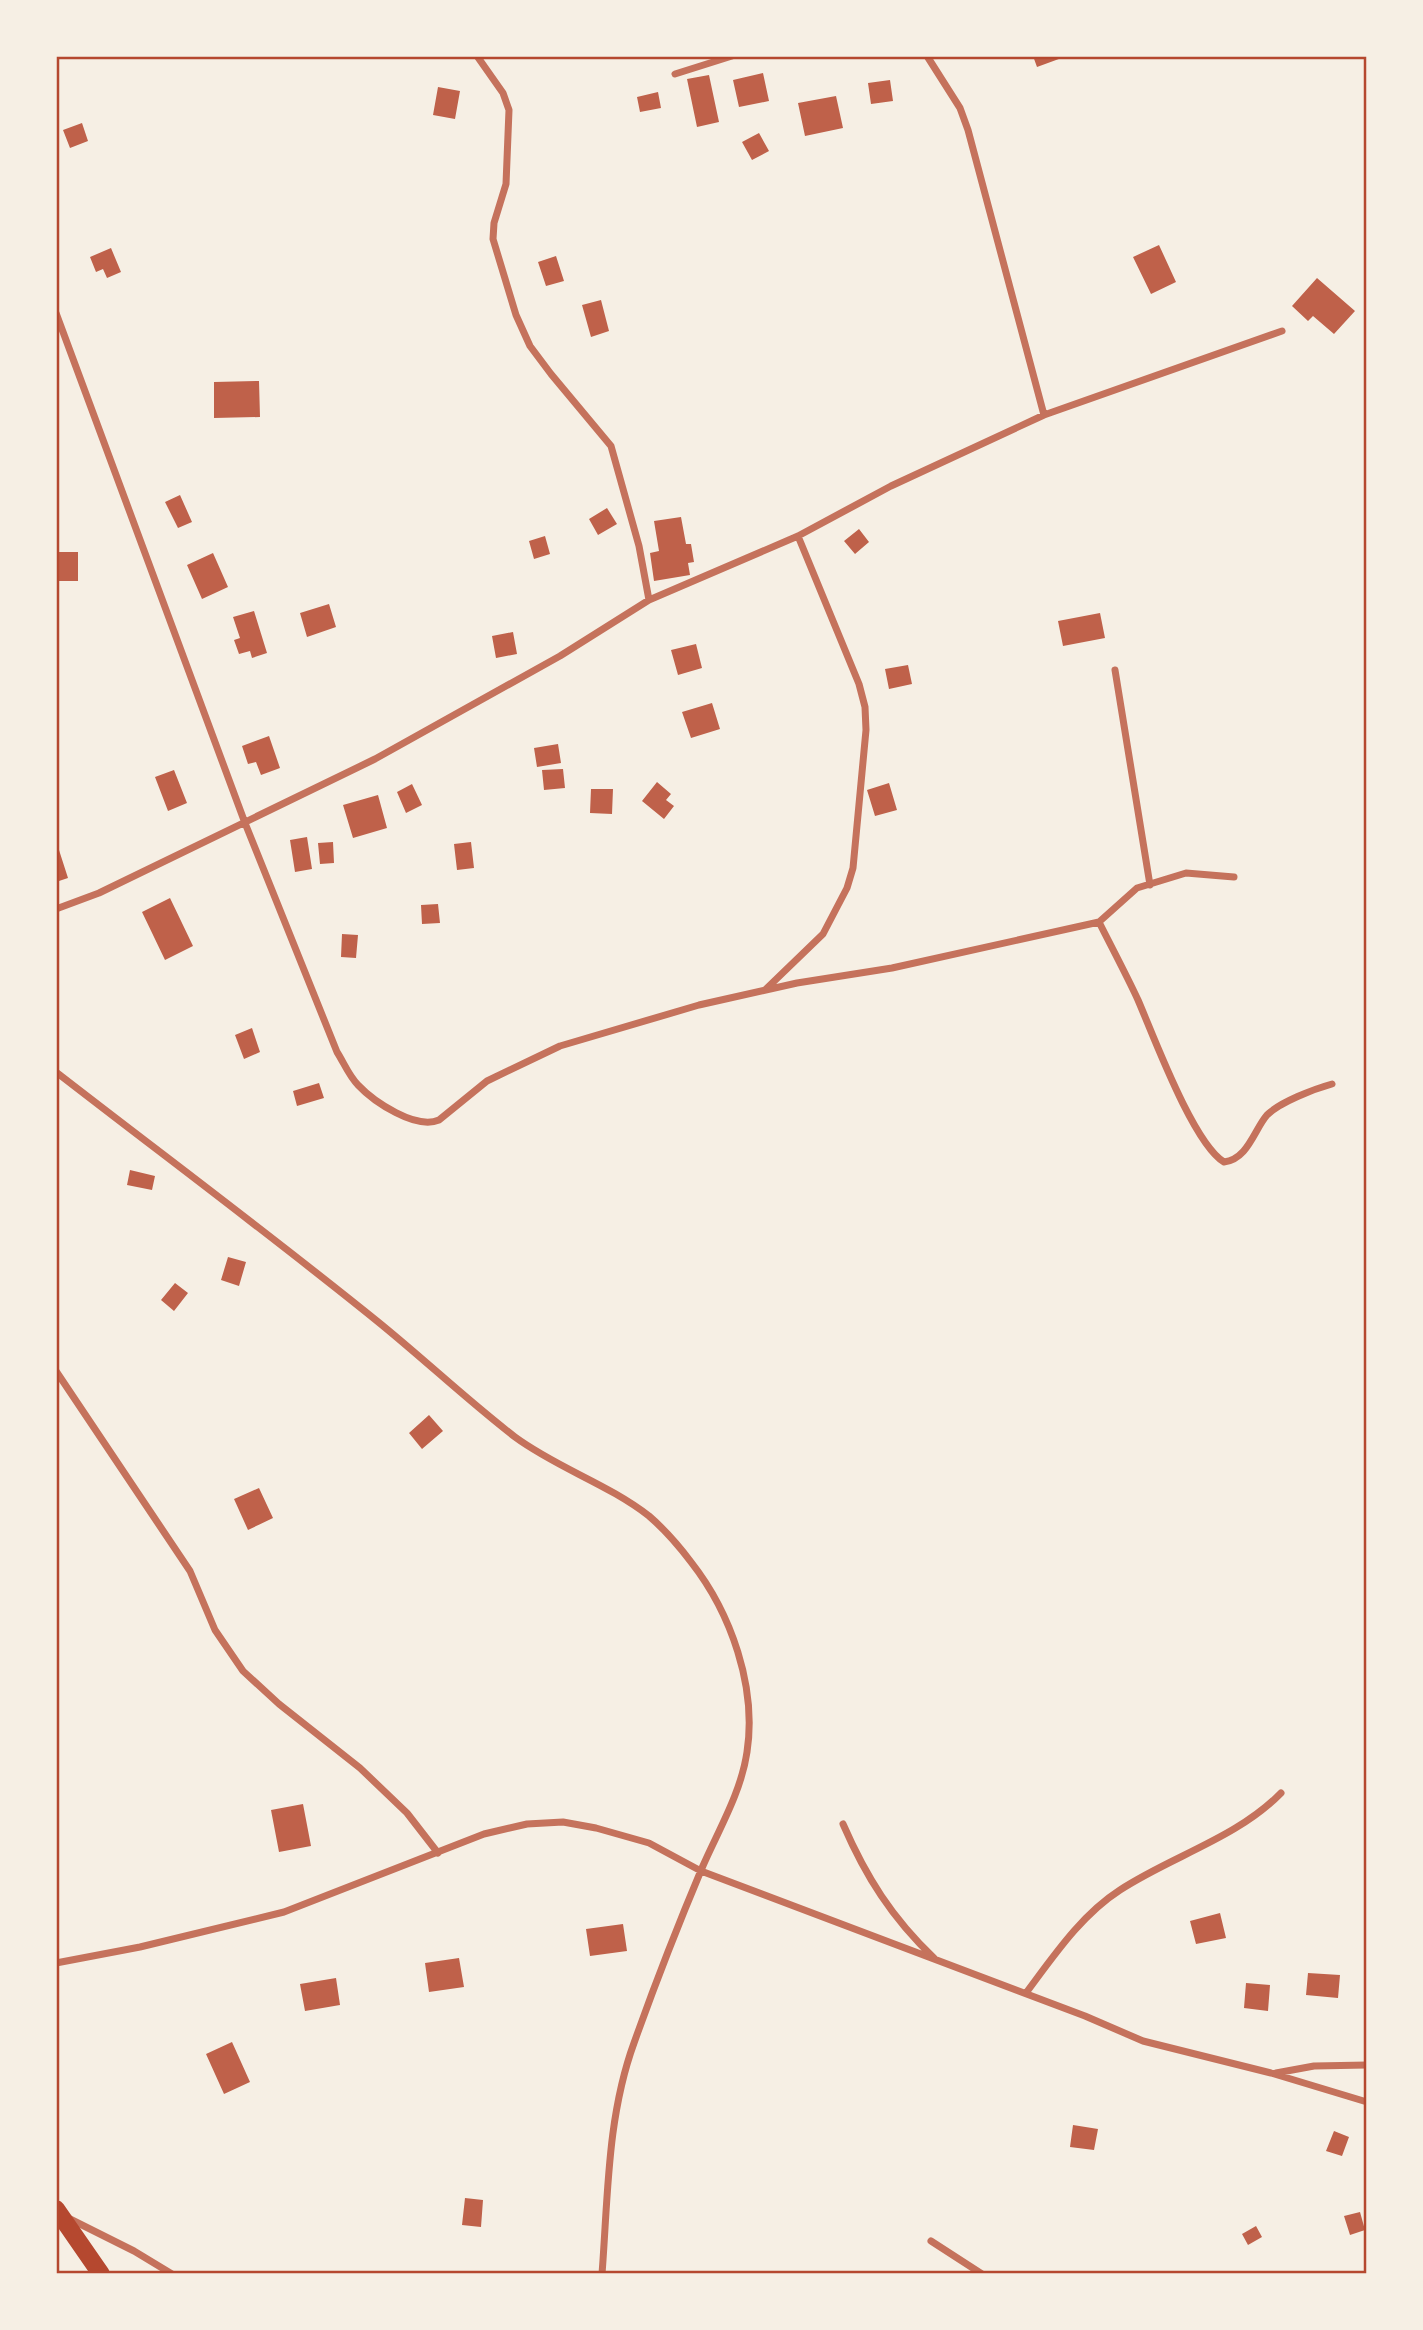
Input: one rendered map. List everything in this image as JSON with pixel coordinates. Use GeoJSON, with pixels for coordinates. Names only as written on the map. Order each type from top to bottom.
{"type":"FeatureCollection","features":[{"type":"Feature","properties":{"kind":"main road"},"geometry":{"type":"LineString","coordinates":[[58,2211],[101,2274]]}},
{"type":"Feature","properties":{"kind":"street"},"geometry":{"type":"LineString","coordinates":[[477,56],[503,93],[509,110],[508,170],[493,239],[516,315],[530,346],[611,446],[639,546],[649,600]]}},
{"type":"Feature","properties":{"kind":"street"},"geometry":{"type":"LineString","coordinates":[[676,74],[732,56]]}},
{"type":"Feature","properties":{"kind":"street"},"geometry":{"type":"LineString","coordinates":[[927,56],[960,108],[968,131],[1044,415]]}},
{"type":"Feature","properties":{"kind":"street"},"geometry":{"type":"LineString","coordinates":[[56,313],[244,823],[337,1052],[357,1084],[370,1095],[414,1120],[432,1123],[439,1120],[487,1081],[560,1046],[699,1005],[892,968],[1099,922],[1137,888],[1186,873],[1234,877]]}},
{"type":"Feature","properties":{"kind":"street"},"geometry":{"type":"LineString","coordinates":[[56,909],[99,892],[375,759],[560,656],[649,600],[798,536],[891,486],[1044,415],[1282,331]]}},
{"type":"Feature","properties":{"kind":"street"},"geometry":{"type":"LineString","coordinates":[[764,991],[805,955],[823,934],[839,907],[853,868],[863,774],[865,707],[859,684],[798,536]]}},
{"type":"Feature","properties":{"kind":"street"},"geometry":{"type":"LineString","coordinates":[[1115,670],[1150,885]]}},
{"type":"Feature","properties":{"kind":"street"},"geometry":{"type":"LineString","coordinates":[[1099,922],[1137,998],[1172,1081],[1209,1149],[1224,1163],[1237,1157],[1252,1140],[1268,1114],[1310,1091],[1332,1084]]}},
{"type":"Feature","properties":{"kind":"street"},"geometry":{"type":"LineString","coordinates":[[56,1072],[376,1321],[513,1435],[547,1460],[625,1500],[651,1518],[692,1564],[712,1593],[726,1622],[746,1680],[751,1722],[739,1784],[701,1871],[634,2044],[618,2098],[602,2274]]}},
{"type":"Feature","properties":{"kind":"street"},"geometry":{"type":"LineString","coordinates":[[56,1371],[190,1571],[215,1630],[243,1671],[279,1704],[360,1768],[407,1813],[439,1853]]}},
{"type":"Feature","properties":{"kind":"street"},"geometry":{"type":"LineString","coordinates":[[1026,1993],[1080,1925],[1119,1890],[1258,1814],[1281,1793]]}},
{"type":"Feature","properties":{"kind":"street"},"geometry":{"type":"LineString","coordinates":[[56,1963],[140,1947],[284,1912],[484,1834],[527,1824],[563,1822],[649,1843],[701,1871],[1026,1993],[1143,2041],[1271,2073],[1367,2102]]}},
{"type":"Feature","properties":{"kind":"street"},"geometry":{"type":"LineString","coordinates":[[843,1824],[859,1860],[895,1918],[937,1961]]}},
{"type":"Feature","properties":{"kind":"street"},"geometry":{"type":"LineString","coordinates":[[1271,2073],[1314,2066],[1367,2065]]}},
{"type":"Feature","properties":{"kind":"street"},"geometry":{"type":"LineString","coordinates":[[58,2211],[134,2250],[172,2274]]}},
{"type":"Feature","properties":{"kind":"street"},"geometry":{"type":"LineString","coordinates":[[930,2241],[982,2274]]}},
{"type":"Feature","properties":{"kind":"building"},"geometry":{"type":"Polygon","coordinates":[[[1033,56],[1067,56],[1037,67],[1033,56]]]}},
{"type":"Feature","properties":{"kind":"building"},"geometry":{"type":"Polygon","coordinates":[[[763,73],[769,101],[739,107],[733,80],[763,73]]]}},
{"type":"Feature","properties":{"kind":"building"},"geometry":{"type":"Polygon","coordinates":[[[709,75],[719,122],[697,127],[687,79],[709,75]]]}},
{"type":"Feature","properties":{"kind":"building"},"geometry":{"type":"Polygon","coordinates":[[[890,80],[893,101],[871,104],[868,83],[890,80]]]}},
{"type":"Feature","properties":{"kind":"building"},"geometry":{"type":"Polygon","coordinates":[[[438,87],[460,91],[455,119],[433,115],[438,87]]]}},
{"type":"Feature","properties":{"kind":"building"},"geometry":{"type":"Polygon","coordinates":[[[658,92],[661,108],[640,112],[637,97],[658,92]]]}},
{"type":"Feature","properties":{"kind":"building"},"geometry":{"type":"Polygon","coordinates":[[[836,96],[843,128],[805,136],[798,103],[836,96]]]}},
{"type":"Feature","properties":{"kind":"building"},"geometry":{"type":"Polygon","coordinates":[[[82,123],[88,141],[70,148],[63,130],[82,123]]]}},
{"type":"Feature","properties":{"kind":"building"},"geometry":{"type":"Polygon","coordinates":[[[759,133],[769,151],[752,160],[742,142],[759,133]]]}},
{"type":"Feature","properties":{"kind":"building"},"geometry":{"type":"Polygon","coordinates":[[[1159,245],[1176,282],[1151,294],[1133,257],[1159,245]]]}},
{"type":"Feature","properties":{"kind":"building"},"geometry":{"type":"Polygon","coordinates":[[[111,248],[121,272],[107,278],[103,269],[96,272],[90,257],[111,248]]]}},
{"type":"Feature","properties":{"kind":"building"},"geometry":{"type":"Polygon","coordinates":[[[556,256],[564,281],[546,286],[538,262],[556,256]]]}},
{"type":"Feature","properties":{"kind":"building"},"geometry":{"type":"Polygon","coordinates":[[[1317,278],[1355,311],[1334,334],[1313,316],[1308,321],[1292,306],[1317,278]]]}},
{"type":"Feature","properties":{"kind":"building"},"geometry":{"type":"Polygon","coordinates":[[[601,300],[609,331],[591,337],[582,305],[601,300]]]}},
{"type":"Feature","properties":{"kind":"building"},"geometry":{"type":"Polygon","coordinates":[[[259,381],[260,417],[214,418],[214,382],[259,381]]]}},
{"type":"Feature","properties":{"kind":"building"},"geometry":{"type":"Polygon","coordinates":[[[180,495],[192,522],[178,528],[165,502],[180,495]]]}},
{"type":"Feature","properties":{"kind":"building"},"geometry":{"type":"Polygon","coordinates":[[[607,508],[617,524],[598,535],[589,519],[607,508]]]}},
{"type":"Feature","properties":{"kind":"building"},"geometry":{"type":"Polygon","coordinates":[[[681,517],[686,544],[691,544],[694,562],[688,563],[690,575],[654,581],[650,553],[659,551],[654,521],[681,517]]]}},
{"type":"Feature","properties":{"kind":"building"},"geometry":{"type":"Polygon","coordinates":[[[859,529],[869,542],[855,554],[844,541],[859,529]]]}},
{"type":"Feature","properties":{"kind":"building"},"geometry":{"type":"Polygon","coordinates":[[[545,536],[550,554],[534,559],[529,541],[545,536]]]}},
{"type":"Feature","properties":{"kind":"building"},"geometry":{"type":"Polygon","coordinates":[[[56,552],[78,552],[78,581],[56,581],[56,552]]]}},
{"type":"Feature","properties":{"kind":"building"},"geometry":{"type":"Polygon","coordinates":[[[213,553],[228,587],[202,599],[187,565],[213,553]]]}},
{"type":"Feature","properties":{"kind":"building"},"geometry":{"type":"Polygon","coordinates":[[[329,604],[336,627],[307,637],[300,613],[329,604]]]}},
{"type":"Feature","properties":{"kind":"building"},"geometry":{"type":"Polygon","coordinates":[[[254,611],[267,653],[252,658],[250,651],[239,654],[234,640],[240,638],[233,617],[254,611]]]}},
{"type":"Feature","properties":{"kind":"building"},"geometry":{"type":"Polygon","coordinates":[[[1100,613],[1105,638],[1063,646],[1058,621],[1100,613]]]}},
{"type":"Feature","properties":{"kind":"building"},"geometry":{"type":"Polygon","coordinates":[[[513,632],[517,654],[496,658],[492,636],[513,632]]]}},
{"type":"Feature","properties":{"kind":"building"},"geometry":{"type":"Polygon","coordinates":[[[696,644],[702,668],[678,675],[671,650],[696,644]]]}},
{"type":"Feature","properties":{"kind":"building"},"geometry":{"type":"Polygon","coordinates":[[[908,665],[912,684],[889,689],[885,669],[908,665]]]}},
{"type":"Feature","properties":{"kind":"building"},"geometry":{"type":"Polygon","coordinates":[[[712,703],[720,729],[691,738],[682,712],[712,703]]]}},
{"type":"Feature","properties":{"kind":"building"},"geometry":{"type":"Polygon","coordinates":[[[269,736],[280,768],[261,775],[256,762],[248,764],[242,746],[269,736]]]}},
{"type":"Feature","properties":{"kind":"building"},"geometry":{"type":"Polygon","coordinates":[[[558,744],[561,763],[537,767],[534,748],[558,744]]]}},
{"type":"Feature","properties":{"kind":"building"},"geometry":{"type":"Polygon","coordinates":[[[563,769],[565,788],[544,790],[542,770],[563,769]]]}},
{"type":"Feature","properties":{"kind":"building"},"geometry":{"type":"Polygon","coordinates":[[[174,770],[187,803],[168,811],[155,777],[174,770]]]}},
{"type":"Feature","properties":{"kind":"building"},"geometry":{"type":"Polygon","coordinates":[[[657,782],[671,794],[666,800],[674,806],[664,819],[642,801],[657,782]]]}},
{"type":"Feature","properties":{"kind":"building"},"geometry":{"type":"Polygon","coordinates":[[[889,783],[897,810],[875,816],[867,790],[889,783]]]}},
{"type":"Feature","properties":{"kind":"building"},"geometry":{"type":"Polygon","coordinates":[[[412,784],[422,805],[406,813],[397,792],[412,784]]]}},
{"type":"Feature","properties":{"kind":"building"},"geometry":{"type":"Polygon","coordinates":[[[591,789],[613,789],[612,814],[590,813],[591,789]]]}},
{"type":"Feature","properties":{"kind":"building"},"geometry":{"type":"Polygon","coordinates":[[[378,795],[387,828],[353,838],[343,805],[378,795]]]}},
{"type":"Feature","properties":{"kind":"building"},"geometry":{"type":"Polygon","coordinates":[[[307,837],[312,869],[295,872],[290,840],[307,837]]]}},
{"type":"Feature","properties":{"kind":"building"},"geometry":{"type":"Polygon","coordinates":[[[333,842],[334,863],[320,864],[318,843],[333,842]]]}},
{"type":"Feature","properties":{"kind":"building"},"geometry":{"type":"Polygon","coordinates":[[[471,842],[474,868],[457,870],[454,844],[471,842]]]}},
{"type":"Feature","properties":{"kind":"building"},"geometry":{"type":"Polygon","coordinates":[[[59,850],[68,878],[56,882],[56,851],[59,850]]]}},
{"type":"Feature","properties":{"kind":"building"},"geometry":{"type":"Polygon","coordinates":[[[170,898],[193,946],[165,960],[142,912],[170,898]]]}},
{"type":"Feature","properties":{"kind":"building"},"geometry":{"type":"Polygon","coordinates":[[[438,904],[440,923],[422,924],[421,905],[438,904]]]}},
{"type":"Feature","properties":{"kind":"building"},"geometry":{"type":"Polygon","coordinates":[[[342,934],[358,935],[356,958],[341,957],[342,934]]]}},
{"type":"Feature","properties":{"kind":"building"},"geometry":{"type":"Polygon","coordinates":[[[252,1028],[260,1052],[244,1059],[235,1035],[252,1028]]]}},
{"type":"Feature","properties":{"kind":"building"},"geometry":{"type":"Polygon","coordinates":[[[319,1083],[324,1098],[297,1106],[293,1091],[319,1083]]]}},
{"type":"Feature","properties":{"kind":"building"},"geometry":{"type":"Polygon","coordinates":[[[130,1170],[155,1176],[152,1190],[127,1185],[130,1170]]]}},
{"type":"Feature","properties":{"kind":"building"},"geometry":{"type":"Polygon","coordinates":[[[228,1257],[246,1262],[239,1286],[221,1280],[228,1257]]]}},
{"type":"Feature","properties":{"kind":"building"},"geometry":{"type":"Polygon","coordinates":[[[175,1283],[188,1293],[174,1311],[161,1300],[175,1283]]]}},
{"type":"Feature","properties":{"kind":"building"},"geometry":{"type":"Polygon","coordinates":[[[429,1415],[443,1431],[422,1449],[409,1433],[429,1415]]]}},
{"type":"Feature","properties":{"kind":"building"},"geometry":{"type":"Polygon","coordinates":[[[259,1488],[273,1518],[248,1530],[234,1499],[259,1488]]]}},
{"type":"Feature","properties":{"kind":"building"},"geometry":{"type":"Polygon","coordinates":[[[303,1804],[311,1846],[279,1852],[271,1810],[303,1804]]]}},
{"type":"Feature","properties":{"kind":"building"},"geometry":{"type":"Polygon","coordinates":[[[1220,1913],[1226,1938],[1196,1944],[1190,1921],[1220,1913]]]}},
{"type":"Feature","properties":{"kind":"building"},"geometry":{"type":"Polygon","coordinates":[[[623,1924],[627,1951],[590,1956],[586,1929],[623,1924]]]}},
{"type":"Feature","properties":{"kind":"building"},"geometry":{"type":"Polygon","coordinates":[[[459,1958],[464,1987],[429,1992],[425,1963],[459,1958]]]}},
{"type":"Feature","properties":{"kind":"building"},"geometry":{"type":"Polygon","coordinates":[[[1308,1973],[1340,1975],[1338,1998],[1306,1995],[1308,1973]]]}},
{"type":"Feature","properties":{"kind":"building"},"geometry":{"type":"Polygon","coordinates":[[[336,1978],[340,2005],[305,2011],[300,1984],[336,1978]]]}},
{"type":"Feature","properties":{"kind":"building"},"geometry":{"type":"Polygon","coordinates":[[[1246,1983],[1270,1985],[1268,2011],[1244,2008],[1246,1983]]]}},
{"type":"Feature","properties":{"kind":"building"},"geometry":{"type":"Polygon","coordinates":[[[232,2042],[250,2082],[224,2094],[206,2054],[232,2042]]]}},
{"type":"Feature","properties":{"kind":"building"},"geometry":{"type":"Polygon","coordinates":[[[1073,2125],[1098,2129],[1094,2150],[1070,2147],[1073,2125]]]}},
{"type":"Feature","properties":{"kind":"building"},"geometry":{"type":"Polygon","coordinates":[[[1334,2131],[1349,2137],[1342,2156],[1326,2151],[1334,2131]]]}},
{"type":"Feature","properties":{"kind":"building"},"geometry":{"type":"Polygon","coordinates":[[[465,2198],[483,2200],[481,2227],[462,2225],[465,2198]]]}},
{"type":"Feature","properties":{"kind":"building"},"geometry":{"type":"Polygon","coordinates":[[[1360,2212],[1365,2230],[1350,2235],[1344,2216],[1360,2212]]]}},
{"type":"Feature","properties":{"kind":"building"},"geometry":{"type":"Polygon","coordinates":[[[1256,2226],[1262,2237],[1248,2245],[1242,2234],[1256,2226]]]}}]}
